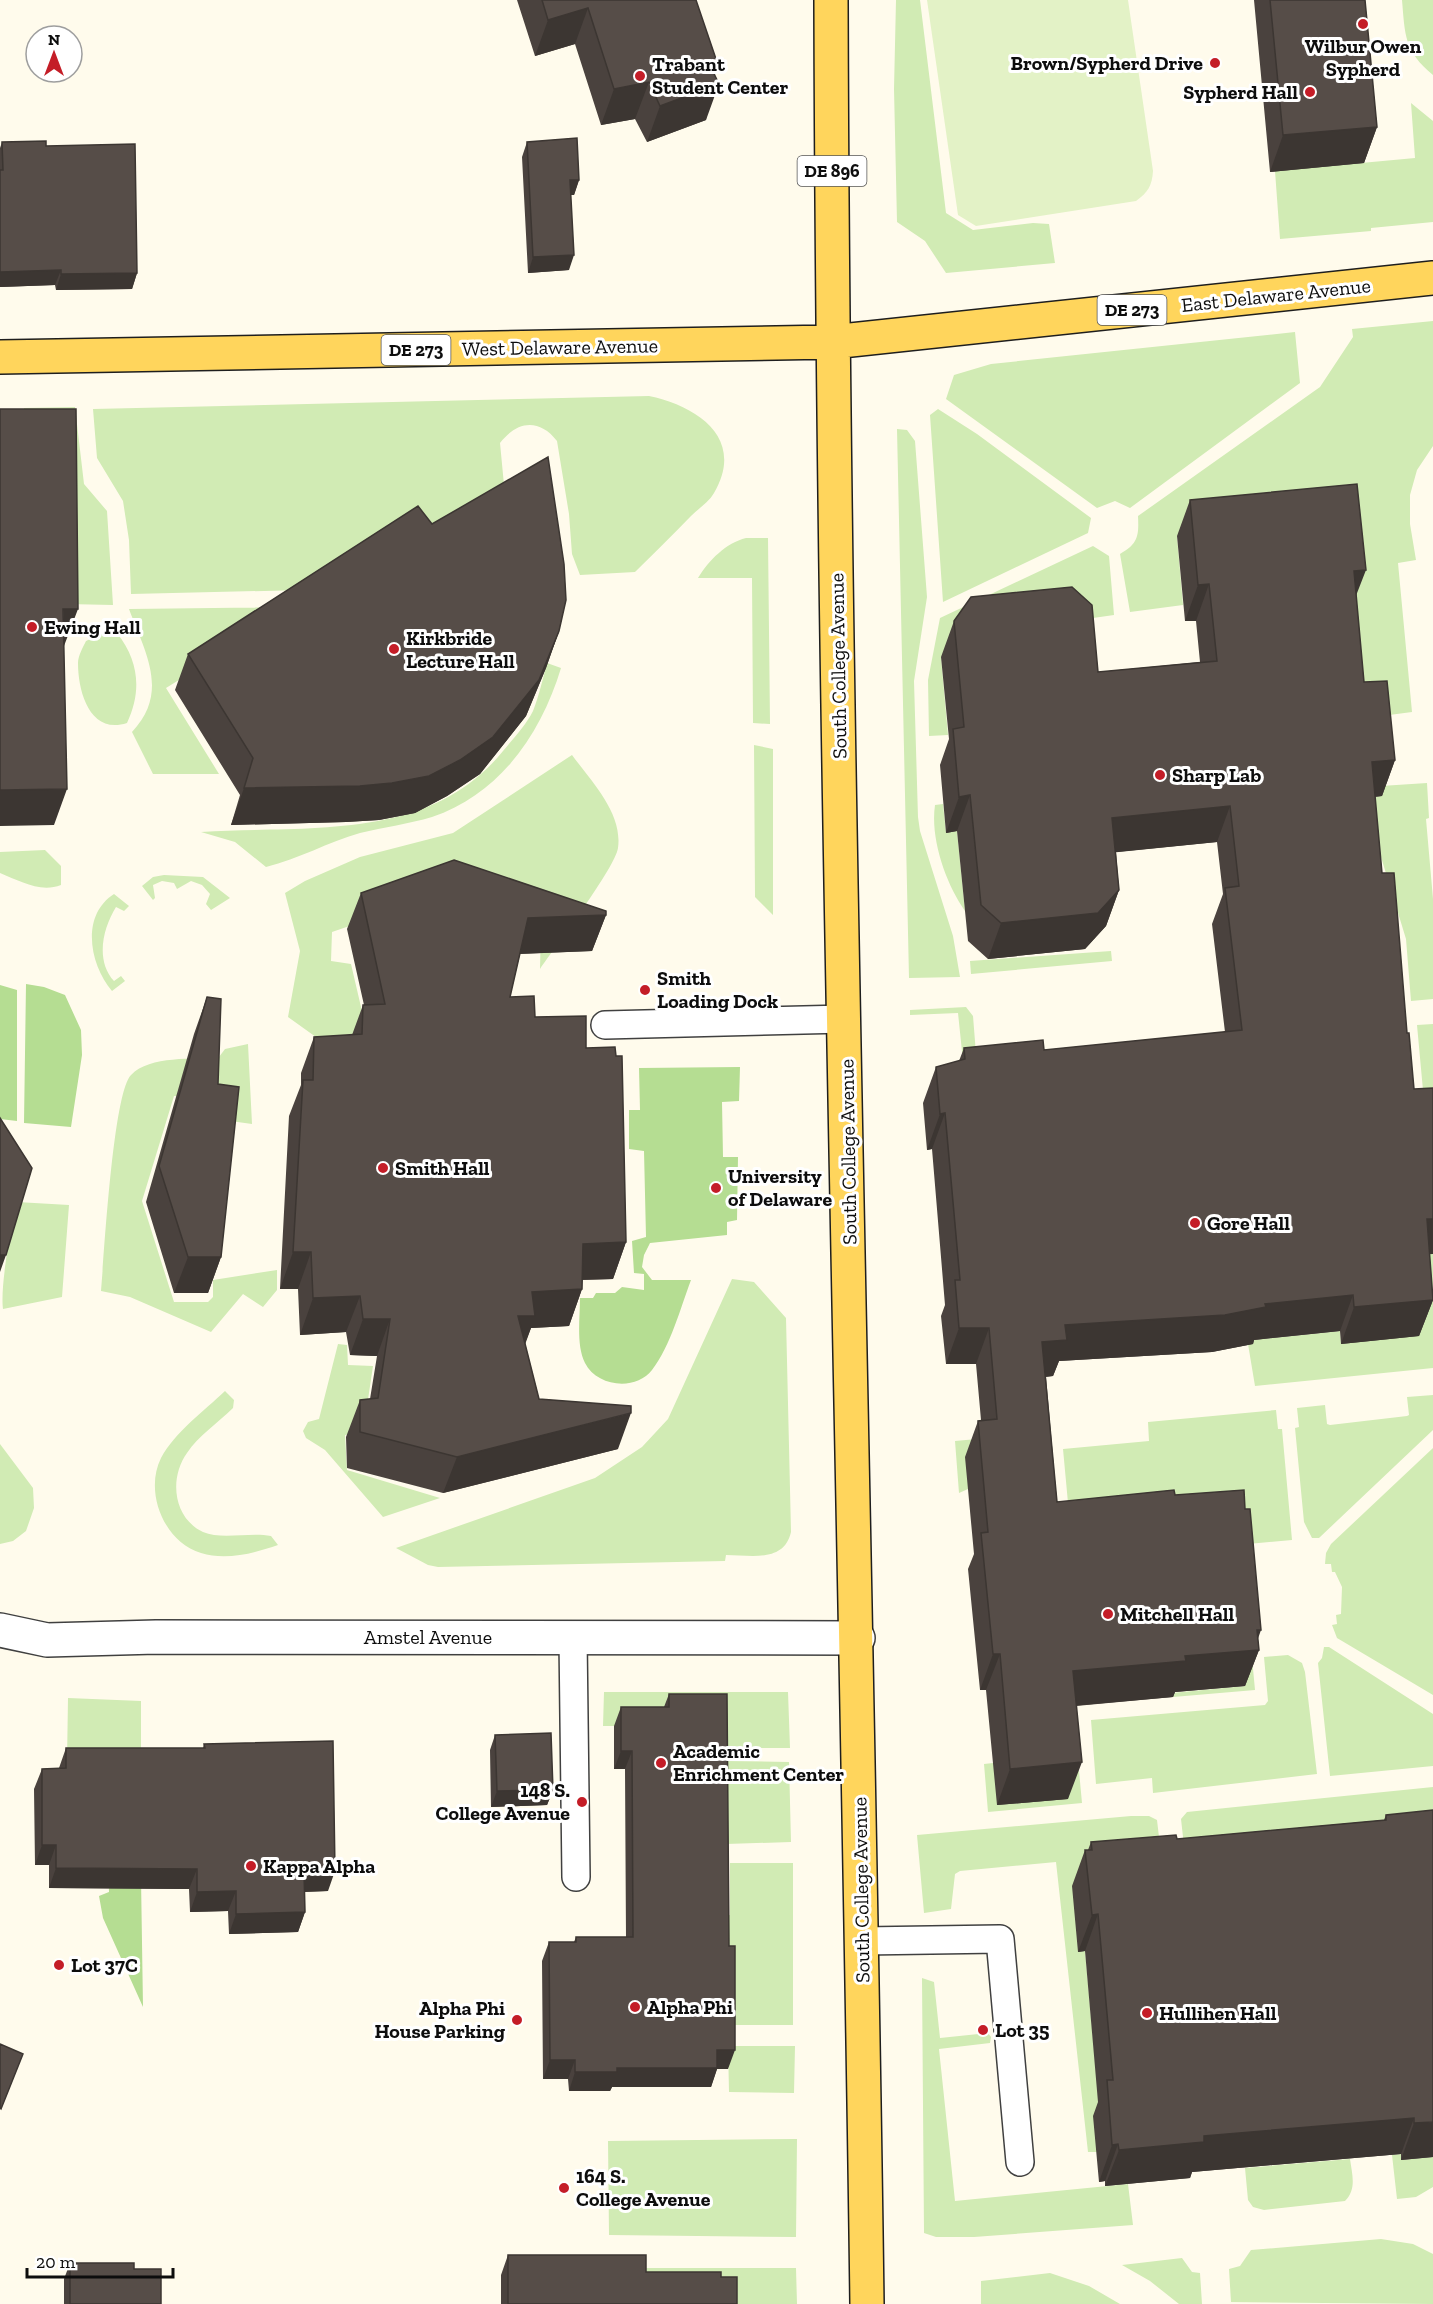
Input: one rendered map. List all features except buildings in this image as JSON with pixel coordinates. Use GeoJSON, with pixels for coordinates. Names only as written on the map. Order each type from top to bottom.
{"type":"FeatureCollection","features":[{"type":"Feature","properties":{"kind":"main road","name":"South College Avenue"},"geometry":{"type":"LineString","coordinates":[[831,0],[832,342],[858,1638],[867,2304]]}},
{"type":"Feature","properties":{"kind":"main road","name":"East Delaware Avenue"},"geometry":{"type":"LineString","coordinates":[[832,342],[1433,278]]}},
{"type":"Feature","properties":{"kind":"main road","name":"West Delaware Avenue"},"geometry":{"type":"LineString","coordinates":[[0,357],[832,342]]}},
{"type":"Feature","properties":{"kind":"street","name":"Amstel Avenue"},"geometry":{"type":"LineString","coordinates":[[0,1630],[47,1640],[156,1637],[858,1638]]}},
{"type":"Feature","properties":{"kind":"lane"},"geometry":{"type":"LineString","coordinates":[[605,1025],[845,1019]]}},
{"type":"Feature","properties":{"kind":"lane"},"geometry":{"type":"LineString","coordinates":[[573,1638],[576,1877]]}},
{"type":"Feature","properties":{"kind":"lane"},"geometry":{"type":"LineString","coordinates":[[862,1941],[1000,1939],[1020,2162]]}},
{"type":"Feature","properties":{"kind":"green space"},"geometry":{"type":"Polygon","coordinates":[[[896,0],[920,0],[946,213],[973,230],[1033,223],[1049,224],[1055,263],[946,273],[925,241],[897,222],[894,89],[896,0]]]}},
{"type":"Feature","properties":{"kind":"green space"},"geometry":{"type":"Polygon","coordinates":[[[927,0],[1128,0],[1153,171],[1152,181],[1146,192],[1136,201],[976,226],[958,215],[927,0]]]}},
{"type":"Feature","properties":{"kind":"green space"},"geometry":{"type":"Polygon","coordinates":[[[1402,0],[1433,0],[1433,75],[1411,50],[1405,33],[1402,0]]]}},
{"type":"Feature","properties":{"kind":"green space"},"geometry":{"type":"Polygon","coordinates":[[[1411,103],[1433,121],[1433,222],[1371,228],[1371,231],[1280,239],[1275,171],[1415,158],[1411,103]]]}},
{"type":"Feature","properties":{"kind":"green space"},"geometry":{"type":"Polygon","coordinates":[[[1433,321],[1433,446],[1417,470],[1410,495],[1410,524],[1416,560],[1398,563],[1412,712],[1374,717],[1177,536],[1183,605],[1130,612],[1120,554],[1131,547],[1136,539],[1138,516],[1320,387],[1353,337],[1352,329],[1433,321]]]}},
{"type":"Feature","properties":{"kind":"green space"},"geometry":{"type":"Polygon","coordinates":[[[1295,332],[1300,383],[1130,508],[1115,501],[1097,508],[946,399],[954,375],[991,364],[1295,332]]]}},
{"type":"Feature","properties":{"kind":"green space"},"geometry":{"type":"Polygon","coordinates":[[[649,396],[684,408],[699,417],[712,428],[720,441],[724,456],[722,473],[712,496],[635,572],[580,575],[572,554],[569,514],[557,441],[543,429],[528,425],[514,430],[500,443],[506,506],[304,590],[131,594],[129,540],[123,501],[97,458],[93,409],[649,396]]]}},
{"type":"Feature","properties":{"kind":"green space"},"geometry":{"type":"Polygon","coordinates":[[[75,407],[84,484],[107,511],[113,605],[67,604],[24,441],[24,408],[75,407]]]}},
{"type":"Feature","properties":{"kind":"green space"},"geometry":{"type":"Polygon","coordinates":[[[938,409],[977,434],[1091,518],[1088,533],[943,602],[930,415],[938,409]]]}},
{"type":"Feature","properties":{"kind":"green space"},"geometry":{"type":"Polygon","coordinates":[[[897,429],[907,430],[915,441],[927,597],[914,681],[918,817],[920,831],[953,936],[960,977],[909,978],[897,429]]]}},
{"type":"Feature","properties":{"kind":"green space"},"geometry":{"type":"Polygon","coordinates":[[[746,538],[768,538],[770,724],[753,723],[752,578],[698,578],[719,553],[746,538]]]}},
{"type":"Feature","properties":{"kind":"green space"},"geometry":{"type":"Polygon","coordinates":[[[1093,546],[1109,556],[1114,615],[1058,623],[941,657],[948,735],[929,736],[928,680],[940,618],[1093,546]]]}},
{"type":"Feature","properties":{"kind":"green space"},"geometry":{"type":"Polygon","coordinates":[[[297,607],[166,688],[219,774],[153,774],[132,732],[150,702],[152,687],[147,656],[129,609],[297,607]]]}},
{"type":"Feature","properties":{"kind":"green space"},"geometry":{"type":"Polygon","coordinates":[[[117,633],[134,665],[136,688],[132,711],[127,723],[114,725],[104,723],[95,717],[89,708],[80,686],[78,663],[86,641],[101,634],[117,633]]]}},
{"type":"Feature","properties":{"kind":"green space"},"geometry":{"type":"Polygon","coordinates":[[[547,663],[561,668],[553,692],[529,738],[497,777],[456,807],[432,817],[348,837],[266,867],[235,842],[201,832],[323,828],[364,823],[403,815],[439,801],[473,781],[519,732],[533,711],[547,663]]]}},
{"type":"Feature","properties":{"kind":"green space"},"geometry":{"type":"Polygon","coordinates":[[[754,745],[773,749],[773,915],[755,897],[754,745]]]}},
{"type":"Feature","properties":{"kind":"green space"},"geometry":{"type":"Polygon","coordinates":[[[572,755],[611,810],[616,822],[618,848],[607,872],[540,969],[541,926],[443,894],[332,932],[331,961],[351,964],[368,1037],[341,1055],[288,1017],[300,951],[285,893],[305,881],[360,857],[453,833],[572,755]]]}},
{"type":"Feature","properties":{"kind":"green space"},"geometry":{"type":"Polygon","coordinates":[[[1427,783],[1429,818],[1426,819],[1433,899],[1433,999],[1411,1001],[1406,939],[1374,834],[1371,797],[1381,786],[1427,783]]]}},
{"type":"Feature","properties":{"kind":"green space"},"geometry":{"type":"Polygon","coordinates":[[[943,804],[946,832],[957,831],[965,911],[946,875],[937,846],[935,805],[943,804]]]}},
{"type":"Feature","properties":{"kind":"green space"},"geometry":{"type":"Polygon","coordinates":[[[45,850],[61,866],[61,885],[38,887],[0,873],[0,852],[45,850]]]}},
{"type":"Feature","properties":{"kind":"green space"},"geometry":{"type":"Polygon","coordinates":[[[164,875],[203,877],[230,898],[211,910],[206,904],[210,894],[202,885],[191,881],[177,889],[174,883],[162,881],[153,885],[155,898],[153,900],[142,886],[153,877],[164,875]]]}},
{"type":"Feature","properties":{"kind":"green space"},"geometry":{"type":"Polygon","coordinates":[[[114,894],[129,906],[124,911],[116,907],[111,915],[103,944],[104,964],[108,973],[114,981],[121,976],[125,981],[112,991],[98,968],[92,941],[96,915],[103,903],[114,894]]]}},
{"type":"Feature","properties":{"kind":"green space"},"geometry":{"type":"Polygon","coordinates":[[[1111,951],[1112,961],[971,974],[970,961],[1111,951]]]}},
{"type":"Feature","properties":{"kind":"green space"},"geometry":{"type":"Polygon","coordinates":[[[26,984],[44,987],[65,995],[81,1030],[82,1055],[71,1127],[24,1123],[26,984]]]}},
{"type":"Feature","properties":{"kind":"green space"},"geometry":{"type":"Polygon","coordinates":[[[0,985],[17,990],[17,1121],[0,1119],[0,985]]]}},
{"type":"Feature","properties":{"kind":"green space"},"geometry":{"type":"Polygon","coordinates":[[[966,1007],[973,1016],[978,1079],[965,1080],[958,1013],[910,1015],[910,1010],[966,1007]]]}},
{"type":"Feature","properties":{"kind":"green space"},"geometry":{"type":"Polygon","coordinates":[[[1433,1024],[1433,1123],[1426,1123],[1417,1025],[1433,1024]]]}},
{"type":"Feature","properties":{"kind":"green space"},"geometry":{"type":"Polygon","coordinates":[[[248,1044],[252,1124],[209,1118],[209,1098],[174,1096],[142,1201],[174,1302],[208,1302],[213,1297],[213,1280],[277,1270],[277,1290],[263,1307],[243,1294],[211,1332],[130,1297],[101,1291],[114,1142],[125,1088],[131,1075],[139,1069],[161,1061],[219,1057],[225,1049],[248,1044]]]}},
{"type":"Feature","properties":{"kind":"green space"},"geometry":{"type":"Polygon","coordinates":[[[740,1067],[739,1101],[722,1102],[723,1157],[738,1157],[737,1220],[727,1222],[727,1235],[650,1243],[644,1255],[642,1267],[652,1280],[691,1280],[670,1338],[652,1370],[645,1377],[636,1381],[617,1383],[607,1381],[591,1371],[582,1356],[579,1331],[580,1298],[593,1298],[596,1293],[615,1293],[622,1287],[644,1290],[644,1274],[634,1273],[632,1241],[646,1237],[644,1151],[629,1149],[629,1110],[640,1110],[639,1068],[740,1067]]]}},
{"type":"Feature","properties":{"kind":"green space"},"geometry":{"type":"Polygon","coordinates":[[[17,1202],[69,1205],[62,1297],[3,1309],[2,1299],[9,1241],[17,1202]]]}},
{"type":"Feature","properties":{"kind":"green space"},"geometry":{"type":"Polygon","coordinates":[[[1433,1254],[1433,1368],[1255,1386],[1248,1344],[1252,1340],[1340,1331],[1341,1344],[1414,1255],[1433,1254]]]}},
{"type":"Feature","properties":{"kind":"green space"},"geometry":{"type":"Polygon","coordinates":[[[732,1279],[754,1282],[786,1318],[791,1532],[781,1549],[774,1553],[756,1556],[726,1555],[725,1561],[438,1567],[428,1565],[396,1548],[595,1478],[642,1447],[668,1419],[732,1279]]]}},
{"type":"Feature","properties":{"kind":"green space"},"geometry":{"type":"Polygon","coordinates":[[[338,1344],[347,1345],[348,1365],[373,1366],[363,1433],[345,1435],[347,1470],[440,1498],[383,1517],[325,1450],[306,1438],[303,1431],[308,1422],[319,1419],[338,1344]]]}},
{"type":"Feature","properties":{"kind":"green space"},"geometry":{"type":"Polygon","coordinates":[[[225,1391],[234,1400],[233,1408],[197,1441],[181,1463],[176,1485],[180,1507],[193,1526],[203,1532],[218,1535],[271,1536],[278,1545],[250,1553],[220,1556],[201,1553],[188,1547],[177,1538],[161,1514],[156,1500],[155,1486],[156,1471],[167,1448],[225,1391]]]}},
{"type":"Feature","properties":{"kind":"green space"},"geometry":{"type":"Polygon","coordinates":[[[1433,1395],[1433,1430],[1319,1538],[1312,1538],[1304,1522],[1295,1428],[1299,1427],[1297,1408],[1325,1405],[1327,1424],[1330,1425],[1407,1416],[1409,1415],[1407,1397],[1433,1395]]]}},
{"type":"Feature","properties":{"kind":"green space"},"geometry":{"type":"Polygon","coordinates":[[[1276,1410],[1278,1429],[1282,1429],[1292,1540],[1237,1545],[1071,1535],[1063,1449],[1149,1441],[1148,1422],[1276,1410]]]}},
{"type":"Feature","properties":{"kind":"green space"},"geometry":{"type":"Polygon","coordinates":[[[1042,1433],[1049,1437],[1052,1446],[1058,1518],[968,1489],[959,1493],[955,1441],[1042,1433]]]}},
{"type":"Feature","properties":{"kind":"green space"},"geometry":{"type":"Polygon","coordinates":[[[0,1444],[33,1488],[34,1508],[26,1531],[13,1541],[0,1544],[0,1444]]]}},
{"type":"Feature","properties":{"kind":"green space"},"geometry":{"type":"Polygon","coordinates":[[[1433,1448],[1433,1695],[1337,1638],[1332,1625],[1337,1624],[1336,1615],[1341,1614],[1342,1587],[1335,1572],[1332,1572],[1331,1564],[1325,1564],[1326,1553],[1331,1544],[1433,1448]]]}},
{"type":"Feature","properties":{"kind":"green space"},"geometry":{"type":"Polygon","coordinates":[[[1324,1647],[1329,1647],[1433,1714],[1433,1766],[1330,1776],[1318,1663],[1322,1658],[1324,1647]]]}},
{"type":"Feature","properties":{"kind":"green space"},"geometry":{"type":"Polygon","coordinates":[[[1288,1655],[1302,1663],[1305,1672],[1317,1774],[1153,1793],[1152,1778],[1096,1784],[1091,1720],[1265,1705],[1268,1701],[1264,1657],[1288,1655]]]}},
{"type":"Feature","properties":{"kind":"green space"},"geometry":{"type":"Polygon","coordinates":[[[1252,1658],[1255,1690],[1173,1697],[1172,1693],[1245,1686],[1252,1658]]]}},
{"type":"Feature","properties":{"kind":"green space"},"geometry":{"type":"Polygon","coordinates":[[[604,1692],[788,1692],[790,1748],[724,1748],[662,1726],[603,1726],[604,1692]]]}},
{"type":"Feature","properties":{"kind":"green space"},"geometry":{"type":"Polygon","coordinates":[[[68,1698],[141,1701],[141,1878],[67,1762],[68,1698]]]}},
{"type":"Feature","properties":{"kind":"green space"},"geometry":{"type":"Polygon","coordinates":[[[1073,1706],[1082,1803],[988,1812],[984,1764],[993,1763],[1073,1706]]]}},
{"type":"Feature","properties":{"kind":"green space"},"geometry":{"type":"Polygon","coordinates":[[[725,1761],[789,1762],[791,1842],[726,1844],[725,1761]]]}},
{"type":"Feature","properties":{"kind":"green space"},"geometry":{"type":"Polygon","coordinates":[[[1433,1787],[1433,1846],[1187,1873],[1181,1819],[1187,1812],[1433,1787]]]}},
{"type":"Feature","properties":{"kind":"green space"},"geometry":{"type":"Polygon","coordinates":[[[1149,1816],[1157,1820],[1163,1871],[1078,1951],[1085,1951],[1100,2116],[1097,2152],[1088,2152],[1056,1862],[960,1871],[955,1874],[951,1909],[924,1913],[917,1835],[1149,1816]]]}},
{"type":"Feature","properties":{"kind":"green space"},"geometry":{"type":"Polygon","coordinates":[[[108,1862],[141,1878],[143,2007],[103,1918],[99,1896],[109,1892],[108,1862]]]}},
{"type":"Feature","properties":{"kind":"green space"},"geometry":{"type":"Polygon","coordinates":[[[730,1863],[793,1863],[793,2025],[734,2025],[694,1915],[730,1915],[730,1863]]]}},
{"type":"Feature","properties":{"kind":"green space"},"geometry":{"type":"Polygon","coordinates":[[[922,1978],[934,1982],[940,2038],[988,2033],[991,2037],[990,2043],[939,2049],[955,2201],[1128,2184],[1133,2225],[974,2237],[936,2237],[924,2233],[922,1978]]]}},
{"type":"Feature","properties":{"kind":"green space"},"geometry":{"type":"Polygon","coordinates":[[[728,2046],[795,2046],[794,2093],[729,2092],[728,2046]]]}},
{"type":"Feature","properties":{"kind":"green space"},"geometry":{"type":"Polygon","coordinates":[[[797,2139],[796,2237],[609,2235],[608,2141],[797,2139]]]}},
{"type":"Feature","properties":{"kind":"green space"},"geometry":{"type":"Polygon","coordinates":[[[1401,2154],[1402,2160],[1433,2157],[1433,2187],[1416,2197],[1397,2199],[1392,2155],[1401,2154]]]}},
{"type":"Feature","properties":{"kind":"green space"},"geometry":{"type":"Polygon","coordinates":[[[1350,2159],[1352,2186],[1345,2201],[1264,2210],[1253,2207],[1248,2200],[1245,2168],[1350,2159]]]}},
{"type":"Feature","properties":{"kind":"green space"},"geometry":{"type":"Polygon","coordinates":[[[1381,2239],[1413,2244],[1433,2254],[1433,2304],[1227,2302],[1231,2302],[1229,2269],[1240,2266],[1251,2250],[1381,2239]]]}},
{"type":"Feature","properties":{"kind":"green space"},"geometry":{"type":"Polygon","coordinates":[[[1182,2258],[1192,2272],[1200,2273],[1202,2304],[1179,2304],[1150,2281],[1122,2265],[1182,2258]]]}},
{"type":"Feature","properties":{"kind":"green space"},"geometry":{"type":"Polygon","coordinates":[[[599,2268],[796,2268],[797,2304],[733,2304],[599,2268]]]}},
{"type":"Feature","properties":{"kind":"green space"},"geometry":{"type":"Polygon","coordinates":[[[1050,2273],[1089,2286],[1120,2304],[981,2304],[981,2281],[1050,2273]]]}},
{"type":"Feature","properties":{"kind":"place","name":"Wilbur Owen Sypherd"},"geometry":{"type":"Point","coordinates":[1363,24]}},
{"type":"Feature","properties":{"kind":"place","name":"Brown/Sypherd Drive"},"geometry":{"type":"Point","coordinates":[1215,63]}},
{"type":"Feature","properties":{"kind":"place","name":"Trabant Student Center"},"geometry":{"type":"Point","coordinates":[640,76]}},
{"type":"Feature","properties":{"kind":"place","name":"Sypherd Hall"},"geometry":{"type":"Point","coordinates":[1310,92]}},
{"type":"Feature","properties":{"kind":"place","name":"Ewing Hall"},"geometry":{"type":"Point","coordinates":[32,627]}},
{"type":"Feature","properties":{"kind":"place","name":"Kirkbride Lecture Hall"},"geometry":{"type":"Point","coordinates":[394,649]}},
{"type":"Feature","properties":{"kind":"place","name":"Sharp Lab"},"geometry":{"type":"Point","coordinates":[1160,775]}},
{"type":"Feature","properties":{"kind":"place","name":"Smith Loading Dock"},"geometry":{"type":"Point","coordinates":[645,990]}},
{"type":"Feature","properties":{"kind":"place","name":"Smith Hall"},"geometry":{"type":"Point","coordinates":[383,1168]}},
{"type":"Feature","properties":{"kind":"place","name":"University of Delaware"},"geometry":{"type":"Point","coordinates":[716,1188]}},
{"type":"Feature","properties":{"kind":"place","name":"Gore Hall"},"geometry":{"type":"Point","coordinates":[1195,1223]}},
{"type":"Feature","properties":{"kind":"place","name":"Mitchell Hall"},"geometry":{"type":"Point","coordinates":[1108,1614]}},
{"type":"Feature","properties":{"kind":"place","name":"Academic Enrichment Center"},"geometry":{"type":"Point","coordinates":[661,1763]}},
{"type":"Feature","properties":{"kind":"place","name":"148 S. College Avenue"},"geometry":{"type":"Point","coordinates":[582,1802]}},
{"type":"Feature","properties":{"kind":"place","name":"Kappa Alpha"},"geometry":{"type":"Point","coordinates":[251,1866]}},
{"type":"Feature","properties":{"kind":"place","name":"Lot 37C"},"geometry":{"type":"Point","coordinates":[59,1965]}},
{"type":"Feature","properties":{"kind":"place","name":"Alpha Phi"},"geometry":{"type":"Point","coordinates":[635,2007]}},
{"type":"Feature","properties":{"kind":"place","name":"Hullihen Hall"},"geometry":{"type":"Point","coordinates":[1147,2013]}},
{"type":"Feature","properties":{"kind":"place","name":"Alpha Phi House Parking"},"geometry":{"type":"Point","coordinates":[517,2020]}},
{"type":"Feature","properties":{"kind":"place","name":"Lot 35"},"geometry":{"type":"Point","coordinates":[983,2030]}},
{"type":"Feature","properties":{"kind":"place","name":"164 S. College Avenue"},"geometry":{"type":"Point","coordinates":[564,2188]}}]}
